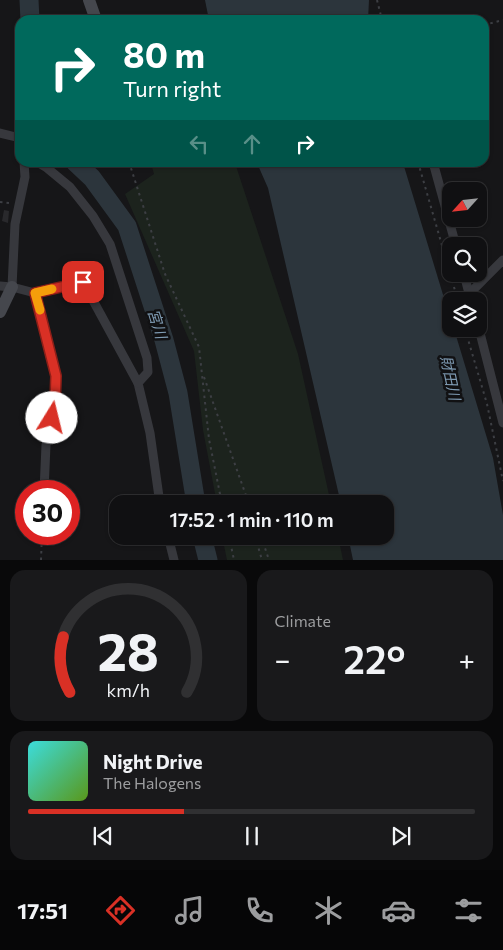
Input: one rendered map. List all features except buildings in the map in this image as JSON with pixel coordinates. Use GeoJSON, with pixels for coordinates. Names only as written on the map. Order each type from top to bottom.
{"type":"FeatureCollection","features":[{"type":"Feature","properties":{"kind":"street"},"geometry":{"type":"LineString","coordinates":[[89,0],[94,15]]}},
{"type":"Feature","properties":{"kind":"street"},"geometry":{"type":"LineString","coordinates":[[0,133],[15,137]]}},
{"type":"Feature","properties":{"kind":"street"},"geometry":{"type":"LineString","coordinates":[[0,312],[25,177],[24,167]]}},
{"type":"Feature","properties":{"kind":"street"},"geometry":{"type":"LineString","coordinates":[[46,167],[70,187],[93,216],[110,244],[148,358],[148,372],[138,383]]}},
{"type":"Feature","properties":{"kind":"street"},"geometry":{"type":"LineString","coordinates":[[434,167],[454,237]]}},
{"type":"Feature","properties":{"kind":"street"},"geometry":{"type":"LineString","coordinates":[[475,292],[503,260]]}},
{"type":"Feature","properties":{"kind":"street"},"geometry":{"type":"LineString","coordinates":[[6,287],[35,293],[83,282],[138,383],[150,433],[159,495]]}},
{"type":"Feature","properties":{"kind":"street"},"geometry":{"type":"LineString","coordinates":[[35,293],[56,376],[55,404],[46,445],[44,480]]}},
{"type":"Feature","properties":{"kind":"street"},"geometry":{"type":"LineString","coordinates":[[481,337],[503,423]]}},
{"type":"Feature","properties":{"kind":"street"},"geometry":{"type":"LineString","coordinates":[[170,545],[174,560]]}},
{"type":"Feature","properties":{"kind":"path"},"geometry":{"type":"LineString","coordinates":[[377,0],[381,15]]}},
{"type":"Feature","properties":{"kind":"path"},"geometry":{"type":"LineString","coordinates":[[489,24],[503,20]]}},
{"type":"Feature","properties":{"kind":"path"},"geometry":{"type":"LineString","coordinates":[[131,167],[165,274],[198,347],[203,372],[209,439],[220,495]]}},
{"type":"Feature","properties":{"kind":"path"},"geometry":{"type":"LineString","coordinates":[[419,167],[455,292]]}},
{"type":"Feature","properties":{"kind":"path"},"geometry":{"type":"LineString","coordinates":[[467,337],[487,404],[503,481]]}},
{"type":"Feature","properties":{"kind":"path"},"geometry":{"type":"LineString","coordinates":[[203,372],[246,495]]}},
{"type":"Feature","properties":{"kind":"path"},"geometry":{"type":"LineString","coordinates":[[41,560],[42,545]]}},
{"type":"Feature","properties":{"kind":"path"},"geometry":{"type":"LineString","coordinates":[[231,545],[234,560]]}},
{"type":"Feature","properties":{"kind":"path"},"geometry":{"type":"LineString","coordinates":[[258,545],[262,560]]}},
{"type":"Feature","properties":{"kind":"path"},"geometry":{"type":"LineString","coordinates":[[263,545],[269,560]]}},
{"type":"Feature","properties":{"kind":"shaded area"},"geometry":{"type":"Polygon","coordinates":[[[152,167],[236,167],[298,354],[329,495],[215,495],[203,430],[194,351],[125,194],[154,174],[152,167]]]}},
{"type":"Feature","properties":{"kind":"shaded area"},"geometry":{"type":"Polygon","coordinates":[[[224,545],[340,545],[343,560],[227,560],[224,545]]]}},
{"type":"Feature","properties":{"kind":"water"},"geometry":{"type":"Polygon","coordinates":[[[205,0],[369,0],[368,15],[208,15],[205,0]]]}},
{"type":"Feature","properties":{"kind":"water","name":"財田川"},"geometry":{"type":"Polygon","coordinates":[[[259,167],[404,167],[442,292],[442,337],[456,337],[493,458],[503,515],[503,560],[353,560],[350,545],[394,545],[394,495],[339,495],[268,188],[259,167]]]}},
{"type":"Feature","properties":{"kind":"waterway","name":"宮川"},"geometry":{"type":"LineString","coordinates":[[29,0],[30,15]]}},
{"type":"Feature","properties":{"kind":"waterway","name":"宮川"},"geometry":{"type":"LineString","coordinates":[[80,167],[92,178],[127,226],[164,340],[178,393],[195,495]]}},
{"type":"Feature","properties":{"kind":"waterway","name":"宮川"},"geometry":{"type":"LineString","coordinates":[[204,545],[208,560]]}},
{"type":"Feature","properties":{"kind":"slow traffic"},"geometry":{"type":"LineString","coordinates":[[40,310],[35,293],[52,289]]}},
{"type":"Feature","properties":{"kind":"route"},"geometry":{"type":"LineString","coordinates":[[52,418],[55,404],[56,376],[35,293],[83,282]]}}]}
